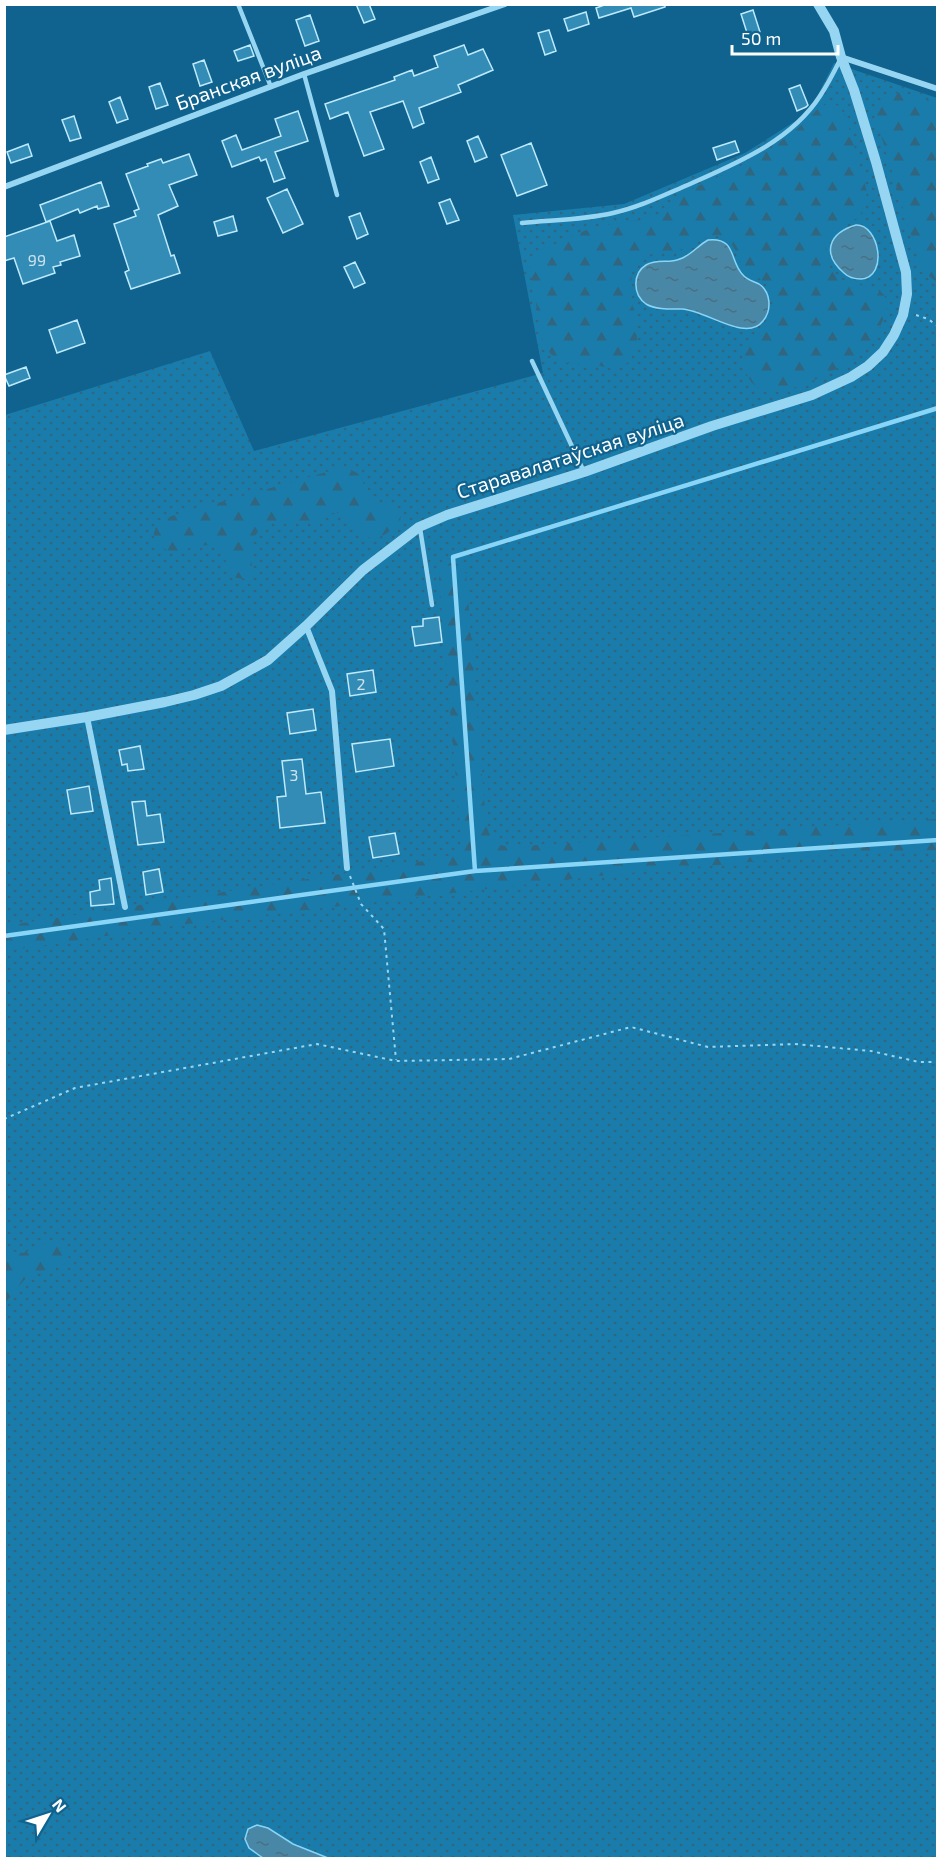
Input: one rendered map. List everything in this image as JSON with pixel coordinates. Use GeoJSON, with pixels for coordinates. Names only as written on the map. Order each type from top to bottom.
{"type":"FeatureCollection","features":[{"type":"Feature","properties":{"kind":"street","name":"Бранская вуліца"},"geometry":{"type":"LineString","coordinates":[[4,187],[304,74],[505,4]]}},
{"type":"Feature","properties":{"kind":"street"},"geometry":{"type":"LineString","coordinates":[[818,4],[834,30],[841,57],[938,89]]}},
{"type":"Feature","properties":{"kind":"street","name":"Старавалатаўская вуліца"},"geometry":{"type":"LineString","coordinates":[[4,730],[165,702],[221,686],[268,660],[363,570],[419,527],[458,511],[584,472],[712,426],[790,403],[832,387],[868,366],[884,352],[903,315],[907,294],[906,272],[866,127],[841,57]]}},
{"type":"Feature","properties":{"kind":"street"},"geometry":{"type":"LineString","coordinates":[[306,626],[332,691],[347,868]]}},
{"type":"Feature","properties":{"kind":"street"},"geometry":{"type":"LineString","coordinates":[[87,717],[125,907]]}},
{"type":"Feature","properties":{"kind":"lane"},"geometry":{"type":"LineString","coordinates":[[238,4],[271,87]]}},
{"type":"Feature","properties":{"kind":"lane"},"geometry":{"type":"LineString","coordinates":[[522,222],[586,217],[636,207],[740,160],[778,138],[808,111],[820,97],[841,57]]}},
{"type":"Feature","properties":{"kind":"lane"},"geometry":{"type":"LineString","coordinates":[[304,74],[337,195]]}},
{"type":"Feature","properties":{"kind":"lane"},"geometry":{"type":"LineString","coordinates":[[532,361],[584,472]]}},
{"type":"Feature","properties":{"kind":"lane"},"geometry":{"type":"LineString","coordinates":[[419,527],[432,605]]}},
{"type":"Feature","properties":{"kind":"path"},"geometry":{"type":"LineString","coordinates":[[903,315],[918,315],[938,326]]}},
{"type":"Feature","properties":{"kind":"path"},"geometry":{"type":"LineString","coordinates":[[347,868],[361,904],[384,929],[396,1061]]}},
{"type":"Feature","properties":{"kind":"path"},"geometry":{"type":"LineString","coordinates":[[4,1119],[75,1088],[317,1044],[396,1061],[508,1059],[631,1027],[708,1047],[795,1044],[871,1051],[919,1062],[938,1062]]}},
{"type":"Feature","properties":{"kind":"green space"},"geometry":{"type":"Polygon","coordinates":[[[834,63],[937,98],[937,1858],[5,1858],[5,415],[210,351],[254,451],[543,373],[513,215],[624,204],[745,153],[797,120],[816,99],[834,63]]]}},
{"type":"Feature","properties":{"kind":"green space"},"geometry":{"type":"Polygon","coordinates":[[[898,93],[937,103],[937,282],[926,273],[916,252],[877,121],[879,106],[884,99],[898,93]]]}},
{"type":"Feature","properties":{"kind":"green space"},"geometry":{"type":"Polygon","coordinates":[[[829,103],[839,106],[846,117],[867,192],[865,205],[856,219],[838,227],[831,234],[826,248],[829,266],[841,279],[879,291],[884,295],[886,301],[885,315],[880,327],[862,352],[830,372],[789,389],[767,391],[760,389],[750,381],[743,362],[745,350],[766,321],[771,311],[772,299],[765,283],[743,266],[730,242],[719,235],[707,237],[676,251],[646,256],[636,263],[631,279],[631,289],[637,339],[632,356],[621,367],[608,368],[565,362],[548,351],[543,343],[530,269],[531,260],[537,252],[591,228],[656,216],[683,193],[769,150],[795,131],[820,107],[829,103]]]}},
{"type":"Feature","properties":{"kind":"green space"},"geometry":{"type":"Polygon","coordinates":[[[337,469],[356,472],[360,476],[368,498],[376,505],[397,507],[401,516],[394,528],[378,537],[371,538],[365,536],[350,520],[338,513],[328,515],[313,523],[276,522],[269,524],[263,527],[254,538],[251,549],[252,570],[250,576],[242,578],[236,578],[232,574],[220,551],[215,547],[207,545],[175,551],[161,547],[154,539],[158,524],[172,516],[337,469]]]}},
{"type":"Feature","properties":{"kind":"green space"},"geometry":{"type":"Polygon","coordinates":[[[450,563],[460,564],[466,574],[486,823],[491,836],[499,844],[508,847],[937,819],[937,850],[827,855],[598,876],[186,924],[5,951],[4,926],[444,858],[454,854],[460,846],[461,838],[439,580],[440,568],[450,563]]]}},
{"type":"Feature","properties":{"kind":"green space"},"geometry":{"type":"Polygon","coordinates":[[[52,1241],[58,1241],[67,1248],[69,1260],[28,1277],[5,1302],[5,1250],[23,1253],[52,1241]]]}},
{"type":"Feature","properties":{"kind":"water"},"geometry":{"type":"Polygon","coordinates":[[[856,225],[864,227],[870,233],[878,251],[875,270],[870,276],[861,279],[847,276],[837,266],[831,251],[834,238],[856,225]]]}},
{"type":"Feature","properties":{"kind":"water"},"geometry":{"type":"Polygon","coordinates":[[[708,240],[724,242],[743,275],[759,284],[766,292],[769,301],[768,312],[756,327],[747,329],[736,327],[692,311],[654,307],[646,304],[638,295],[637,278],[646,265],[682,259],[708,240]]]}},
{"type":"Feature","properties":{"kind":"water"},"geometry":{"type":"Polygon","coordinates":[[[257,1825],[268,1828],[293,1844],[328,1858],[263,1858],[249,1848],[245,1839],[248,1829],[257,1825]]]}},
{"type":"Feature","properties":{"kind":"building"},"geometry":{"type":"Polygon","coordinates":[[[356,4],[369,4],[375,19],[364,23],[356,4]]]}},
{"type":"Feature","properties":{"kind":"building"},"geometry":{"type":"Polygon","coordinates":[[[607,4],[665,4],[665,7],[634,17],[631,8],[599,18],[596,8],[607,4]]]}},
{"type":"Feature","properties":{"kind":"building"},"geometry":{"type":"Polygon","coordinates":[[[753,10],[760,32],[748,36],[741,14],[753,10]]]}},
{"type":"Feature","properties":{"kind":"building"},"geometry":{"type":"Polygon","coordinates":[[[586,12],[589,24],[568,31],[564,19],[586,12]]]}},
{"type":"Feature","properties":{"kind":"building"},"geometry":{"type":"Polygon","coordinates":[[[310,15],[319,41],[305,46],[296,20],[310,15]]]}},
{"type":"Feature","properties":{"kind":"building"},"geometry":{"type":"Polygon","coordinates":[[[549,30],[556,51],[545,55],[538,33],[549,30]]]}},
{"type":"Feature","properties":{"kind":"building"},"geometry":{"type":"Polygon","coordinates":[[[250,45],[254,56],[238,61],[234,51],[250,45]]]}},
{"type":"Feature","properties":{"kind":"building"},"geometry":{"type":"Polygon","coordinates":[[[464,45],[468,55],[483,49],[493,70],[458,85],[461,92],[419,108],[424,123],[413,128],[403,101],[370,112],[384,149],[364,156],[348,112],[330,119],[325,104],[395,80],[394,77],[412,70],[414,76],[438,67],[434,56],[464,45]]]}},
{"type":"Feature","properties":{"kind":"building"},"geometry":{"type":"Polygon","coordinates":[[[204,60],[212,82],[200,86],[193,64],[204,60]]]}},
{"type":"Feature","properties":{"kind":"building"},"geometry":{"type":"Polygon","coordinates":[[[160,83],[168,105],[156,109],[149,87],[160,83]]]}},
{"type":"Feature","properties":{"kind":"building"},"geometry":{"type":"Polygon","coordinates":[[[800,85],[808,105],[797,111],[789,89],[800,85]]]}},
{"type":"Feature","properties":{"kind":"building"},"geometry":{"type":"Polygon","coordinates":[[[120,97],[128,119],[117,123],[109,102],[120,97]]]}},
{"type":"Feature","properties":{"kind":"building"},"geometry":{"type":"Polygon","coordinates":[[[298,111],[308,141],[275,152],[285,178],[274,182],[266,159],[261,161],[259,157],[232,167],[222,141],[236,135],[242,150],[281,136],[275,119],[298,111]]]}},
{"type":"Feature","properties":{"kind":"building"},"geometry":{"type":"Polygon","coordinates":[[[74,116],[81,138],[70,141],[62,120],[74,116]]]}},
{"type":"Feature","properties":{"kind":"building"},"geometry":{"type":"Polygon","coordinates":[[[478,136],[487,157],[475,162],[467,141],[478,136]]]}},
{"type":"Feature","properties":{"kind":"building"},"geometry":{"type":"Polygon","coordinates":[[[735,141],[739,152],[717,160],[713,148],[735,141]]]}},
{"type":"Feature","properties":{"kind":"building"},"geometry":{"type":"Polygon","coordinates":[[[531,143],[547,185],[517,196],[501,155],[531,143]]]}},
{"type":"Feature","properties":{"kind":"building"},"geometry":{"type":"Polygon","coordinates":[[[28,144],[32,156],[11,163],[7,152],[28,144]]]}},
{"type":"Feature","properties":{"kind":"building"},"geometry":{"type":"Polygon","coordinates":[[[189,154],[197,175],[169,185],[178,206],[158,215],[171,256],[174,255],[180,273],[131,289],[125,272],[129,270],[114,224],[136,216],[134,211],[139,209],[126,174],[161,159],[163,163],[189,154]]]}},
{"type":"Feature","properties":{"kind":"building"},"geometry":{"type":"Polygon","coordinates":[[[431,157],[439,179],[428,183],[420,162],[431,157]]]}},
{"type":"Feature","properties":{"kind":"building"},"geometry":{"type":"Polygon","coordinates":[[[101,182],[109,206],[98,209],[97,206],[80,213],[78,209],[46,222],[40,205],[101,182]]]}},
{"type":"Feature","properties":{"kind":"building"},"geometry":{"type":"Polygon","coordinates":[[[287,189],[303,224],[283,233],[267,198],[287,189]]]}},
{"type":"Feature","properties":{"kind":"building"},"geometry":{"type":"Polygon","coordinates":[[[450,199],[459,220],[447,224],[439,203],[450,199]]]}},
{"type":"Feature","properties":{"kind":"building"},"geometry":{"type":"Polygon","coordinates":[[[360,213],[368,234],[357,239],[349,217],[360,213]]]}},
{"type":"Feature","properties":{"kind":"building"},"geometry":{"type":"Polygon","coordinates":[[[233,216],[237,231],[218,236],[214,222],[233,216]]]}},
{"type":"Feature","properties":{"kind":"building"},"geometry":{"type":"Polygon","coordinates":[[[50,221],[57,241],[74,235],[80,256],[60,262],[61,265],[53,267],[55,273],[23,284],[14,258],[4,261],[4,237],[50,221]]]}},
{"type":"Feature","properties":{"kind":"building"},"geometry":{"type":"Polygon","coordinates":[[[355,262],[365,283],[354,288],[344,267],[355,262]]]}},
{"type":"Feature","properties":{"kind":"building"},"geometry":{"type":"Polygon","coordinates":[[[77,320],[85,343],[57,353],[49,330],[77,320]]]}},
{"type":"Feature","properties":{"kind":"building"},"geometry":{"type":"Polygon","coordinates":[[[26,367],[30,378],[9,386],[4,375],[26,367]]]}},
{"type":"Feature","properties":{"kind":"building"},"geometry":{"type":"Polygon","coordinates":[[[439,617],[442,642],[415,646],[412,627],[423,626],[423,619],[439,617]]]}},
{"type":"Feature","properties":{"kind":"building"},"geometry":{"type":"Polygon","coordinates":[[[373,670],[376,692],[350,696],[347,674],[373,670]]]}},
{"type":"Feature","properties":{"kind":"building"},"geometry":{"type":"Polygon","coordinates":[[[313,709],[316,730],[290,734],[287,713],[313,709]]]}},
{"type":"Feature","properties":{"kind":"building"},"geometry":{"type":"Polygon","coordinates":[[[390,739],[394,766],[356,772],[352,744],[390,739]]]}},
{"type":"Feature","properties":{"kind":"building"},"geometry":{"type":"Polygon","coordinates":[[[140,746],[144,769],[128,771],[127,764],[122,765],[119,750],[140,746]]]}},
{"type":"Feature","properties":{"kind":"building"},"geometry":{"type":"Polygon","coordinates":[[[302,759],[306,794],[321,792],[325,823],[280,828],[277,797],[286,796],[282,761],[302,759]]]}},
{"type":"Feature","properties":{"kind":"building"},"geometry":{"type":"Polygon","coordinates":[[[89,786],[93,811],[71,814],[67,790],[89,786]]]}},
{"type":"Feature","properties":{"kind":"building"},"geometry":{"type":"Polygon","coordinates":[[[145,801],[147,816],[160,814],[164,842],[138,845],[132,802],[145,801]]]}},
{"type":"Feature","properties":{"kind":"building"},"geometry":{"type":"Polygon","coordinates":[[[395,833],[399,854],[373,858],[369,837],[395,833]]]}},
{"type":"Feature","properties":{"kind":"building"},"geometry":{"type":"Polygon","coordinates":[[[159,869],[163,892],[146,895],[143,872],[159,869]]]}},
{"type":"Feature","properties":{"kind":"building"},"geometry":{"type":"Polygon","coordinates":[[[111,878],[114,904],[91,906],[90,892],[100,890],[99,880],[111,878]]]}},
{"type":"Feature","properties":{"kind":"waterway"},"geometry":{"type":"LineString","coordinates":[[475,871],[453,557],[938,408]]}},
{"type":"Feature","properties":{"kind":"waterway"},"geometry":{"type":"LineString","coordinates":[[4,936],[475,871],[938,840]]}}]}
